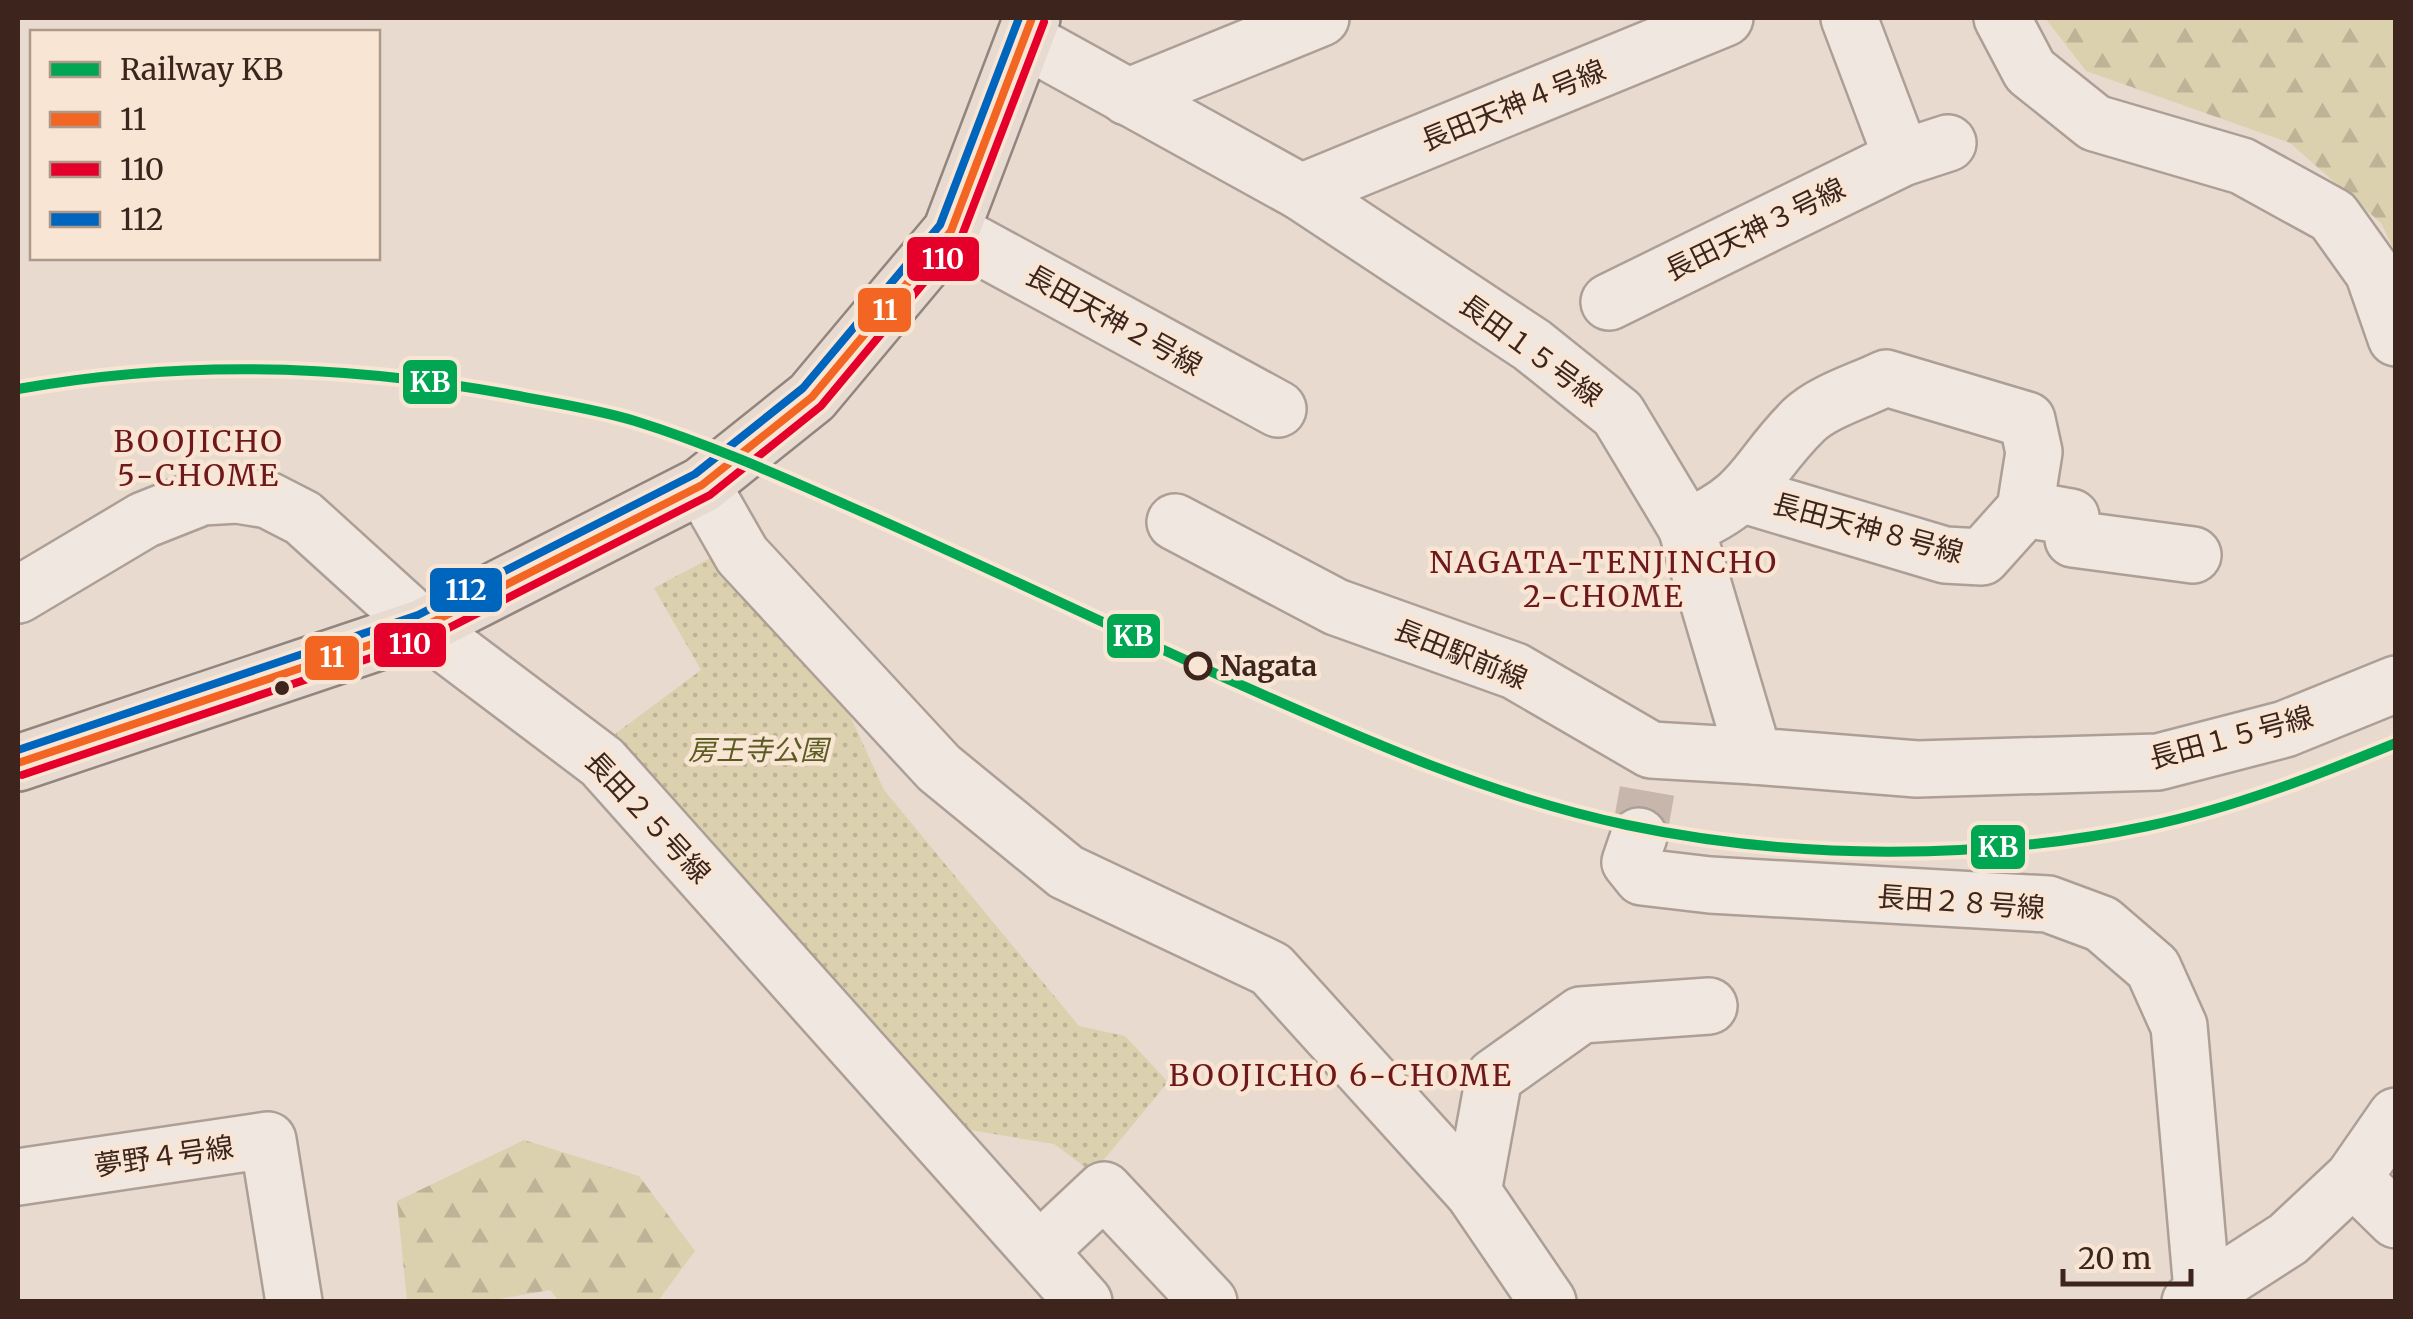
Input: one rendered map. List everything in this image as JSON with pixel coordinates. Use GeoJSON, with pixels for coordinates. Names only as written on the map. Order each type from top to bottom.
{"type":"FeatureCollection","features":[{"type":"Feature","properties":{"kind":"main road"},"geometry":{"type":"LineString","coordinates":[[18,764],[423,627],[702,485],[812,397],[950,231],[1029,29]]}},
{"type":"Feature","properties":{"kind":"street"},"geometry":{"type":"LineString","coordinates":[[1126,97],[1321,18]]}},
{"type":"Feature","properties":{"kind":"street","name":"長田天神４号線"},"geometry":{"type":"LineString","coordinates":[[1300,192],[1725,18]]}},
{"type":"Feature","properties":{"kind":"street","name":"長田天神３号線"},"geometry":{"type":"LineString","coordinates":[[1609,302],[1925,151],[1850,18]]}},
{"type":"Feature","properties":{"kind":"street"},"geometry":{"type":"LineString","coordinates":[[2002,18],[2030,71],[2095,123],[2242,166],[2333,216],[2372,272],[2396,338]]}},
{"type":"Feature","properties":{"kind":"street","name":"長田１５号線"},"geometry":{"type":"LineString","coordinates":[[1029,29],[1126,97],[1300,192],[1532,345],[1618,414],[1686,527],[1754,756],[1917,769],[2158,762],[2285,729],[2396,684]]}},
{"type":"Feature","properties":{"kind":"street","name":"長田天神２号線"},"geometry":{"type":"LineString","coordinates":[[950,231],[1278,409]]}},
{"type":"Feature","properties":{"kind":"street","name":"長田天神８号線"},"geometry":{"type":"LineString","coordinates":[[1686,527],[1716,514],[1744,495],[1807,417],[1886,378],[2027,420],[2034,452],[2025,509],[1982,557],[1946,555],[1744,495]]}},
{"type":"Feature","properties":{"kind":"street"},"geometry":{"type":"LineString","coordinates":[[702,485],[742,555],[939,768],[1066,872],[1271,969],[1472,1192],[1548,1302]]}},
{"type":"Feature","properties":{"kind":"street","name":"長田２５号線"},"geometry":{"type":"LineString","coordinates":[[18,595],[144,520],[202,498],[237,495],[268,500],[302,518],[423,627],[602,762],[1084,1302]]}},
{"type":"Feature","properties":{"kind":"street"},"geometry":{"type":"LineString","coordinates":[[2025,509],[2071,517],[2073,539],[2193,555]]}},
{"type":"Feature","properties":{"kind":"street","name":"長田駅前線"},"geometry":{"type":"LineString","coordinates":[[1175,522],[1336,606],[1515,671],[1646,792],[1754,756]]}},
{"type":"Feature","properties":{"kind":"street","name":"長田２８号線"},"geometry":{"type":"LineString","coordinates":[[1646,792],[1630,862],[1642,877],[1821,893],[2048,904],[2102,924],[2153,968],[2179,1026],[2199,1300]]}},
{"type":"Feature","properties":{"kind":"street"},"geometry":{"type":"LineString","coordinates":[[1472,1192],[1494,1077],[1580,1014],[1710,1006]]}},
{"type":"Feature","properties":{"kind":"street"},"geometry":{"type":"LineString","coordinates":[[2199,1300],[2288,1240],[2352,1178],[2396,1116]]}},
{"type":"Feature","properties":{"kind":"street","name":"夢野４号線"},"geometry":{"type":"LineString","coordinates":[[18,1178],[268,1140],[294,1302]]}},
{"type":"Feature","properties":{"kind":"street"},"geometry":{"type":"LineString","coordinates":[[2352,1178],[2396,1220]]}},
{"type":"Feature","properties":{"kind":"street"},"geometry":{"type":"LineString","coordinates":[[1039,1251],[1104,1190],[1209,1302]]}},
{"type":"Feature","properties":{"kind":"green space"},"geometry":{"type":"Polygon","coordinates":[[[2045,18],[2395,18],[2395,252],[2381,223],[2290,143],[2086,71],[2045,18]]]}},
{"type":"Feature","properties":{"kind":"green space","name":"房王寺公園"},"geometry":{"type":"Polygon","coordinates":[[[714,556],[843,700],[884,790],[1079,1026],[1125,1036],[1168,1082],[1093,1173],[1054,1144],[964,1129],[615,734],[701,670],[654,588],[714,556]]]}},
{"type":"Feature","properties":{"kind":"green space"},"geometry":{"type":"Polygon","coordinates":[[[524,1140],[639,1176],[695,1251],[658,1301],[559,1301],[550,1290],[488,1301],[407,1301],[397,1201],[524,1140]]]}},
{"type":"Feature","properties":{"kind":"tunnel"},"geometry":{"type":"LineString","coordinates":[[1639,836],[1647,791]]}},
{"type":"Feature","properties":{"kind":"rail line","name":"KB"},"geometry":{"type":"LineString","coordinates":[[18,389],[142,373],[266,369],[451,385],[620,417],[793,481],[1241,685],[1430,765],[1577,813],[1690,837],[1755,845],[1887,852],[2019,846],[2148,826],[2211,810],[2396,743]]}},
{"type":"Feature","properties":{"kind":"transit line","name":"112"},"geometry":{"type":"LineString","coordinates":[[18,750],[418,615],[695,474],[803,388],[940,225],[1019,18]]}},
{"type":"Feature","properties":{"kind":"transit line","name":"11"},"geometry":{"type":"LineString","coordinates":[[18,763],[423,627],[702,485],[812,397],[951,231],[1032,18]]}},
{"type":"Feature","properties":{"kind":"transit line","name":"110"},"geometry":{"type":"LineString","coordinates":[[22,775],[427,639],[710,495],[821,406],[961,238],[1044,22]]}},
{"type":"Feature","properties":{"kind":"place","name":"Nagata"},"geometry":{"type":"Point","coordinates":[1198,666]}},
{"type":"Feature","properties":{"kind":"district","name":"BOOJICHO 5-CHOME"},"geometry":{"type":"Point","coordinates":[199,459]}},
{"type":"Feature","properties":{"kind":"district","name":"NAGATA-TENJINCHO 2-CHOME"},"geometry":{"type":"Point","coordinates":[1604,580]}},
{"type":"Feature","properties":{"kind":"district","name":"BOOJICHO 6-CHOME"},"geometry":{"type":"Point","coordinates":[1341,1076]}}]}
